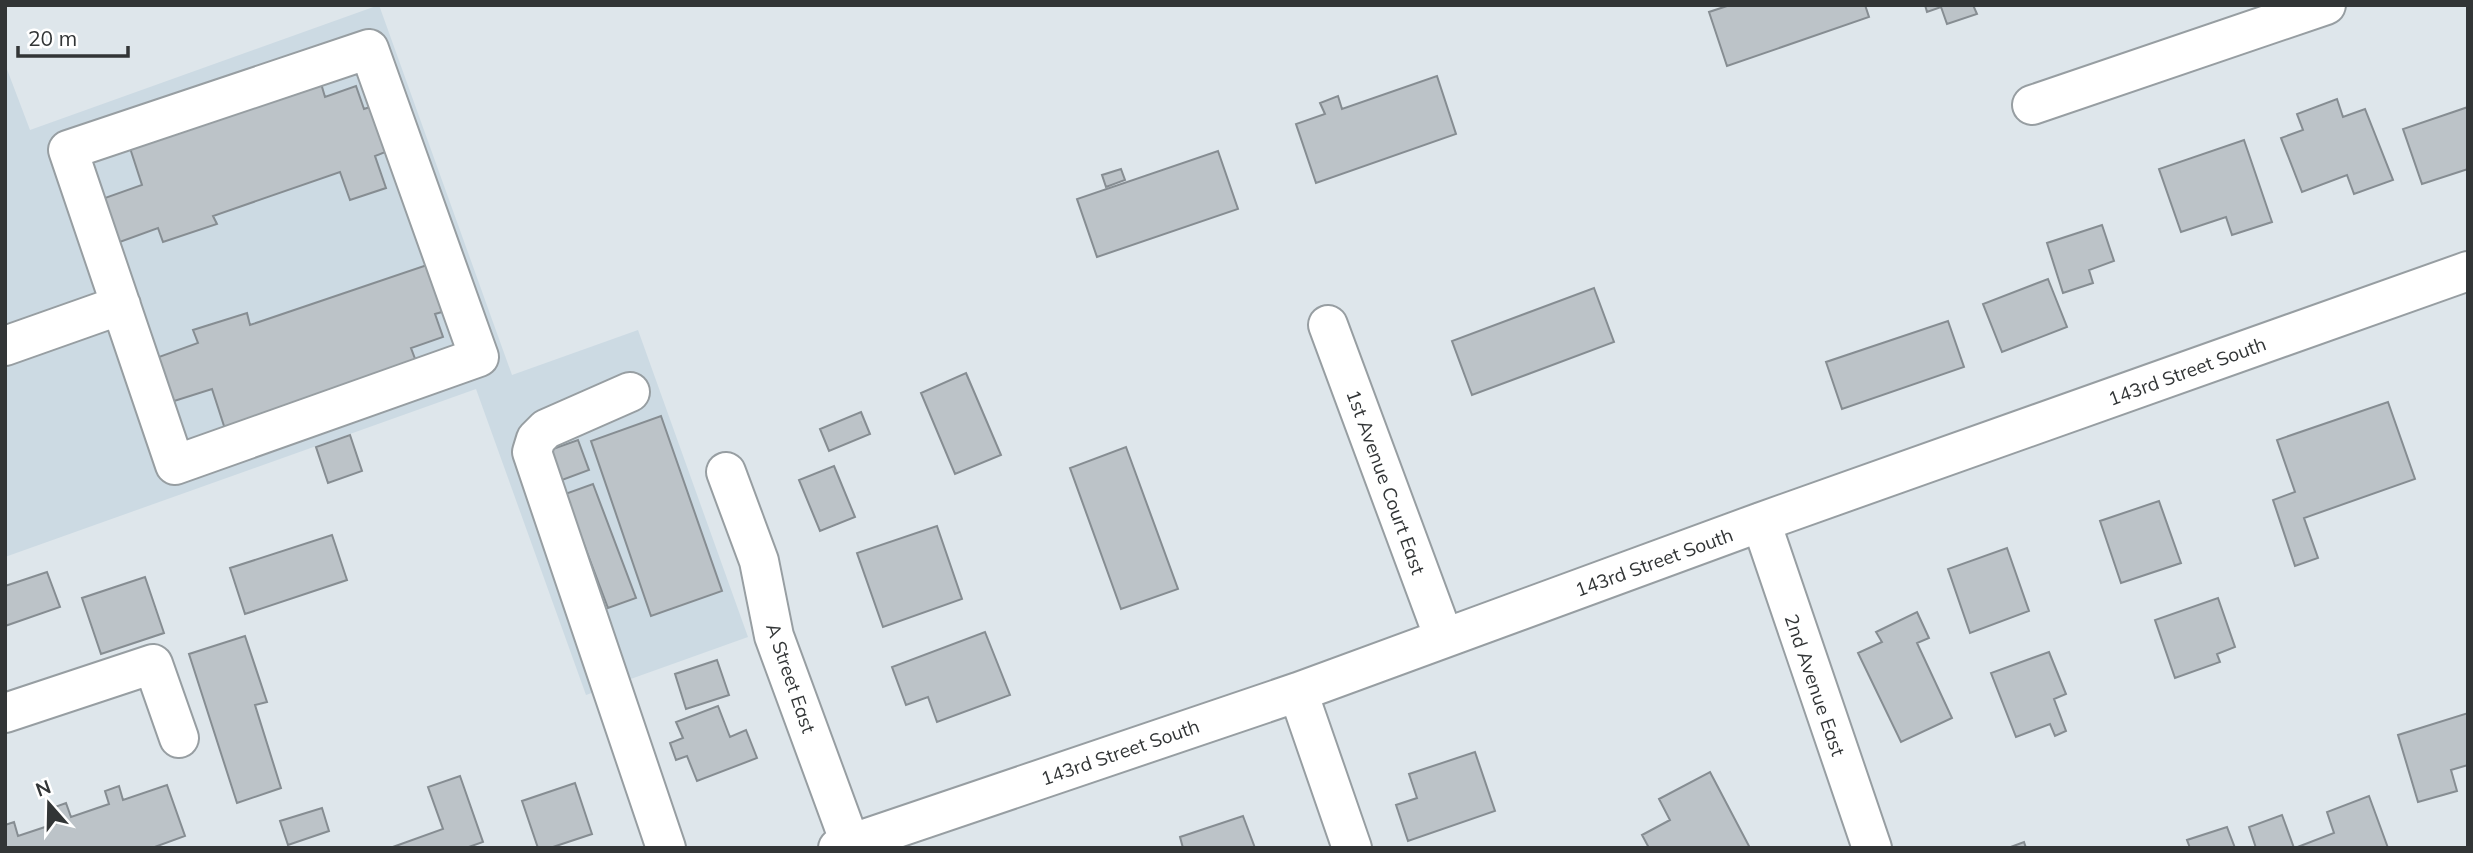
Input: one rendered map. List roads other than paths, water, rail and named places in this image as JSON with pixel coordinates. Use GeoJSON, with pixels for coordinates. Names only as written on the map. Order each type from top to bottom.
{"type":"FeatureCollection","features":[{"type":"Feature","properties":{"kind":"street"},"geometry":{"type":"LineString","coordinates":[[2032,105],[2326,5]]}},
{"type":"Feature","properties":{"kind":"street"},"geometry":{"type":"LineString","coordinates":[[369,49],[479,357],[175,465],[121,305],[68,150],[369,49]]}},
{"type":"Feature","properties":{"kind":"street","name":"143rd Street South"},"geometry":{"type":"LineString","coordinates":[[844,846],[1298,692],[1761,522],[2468,271]]}},
{"type":"Feature","properties":{"kind":"street"},"geometry":{"type":"LineString","coordinates":[[17,342],[121,305]]}},
{"type":"Feature","properties":{"kind":"street","name":"1st Avenue Court East"},"geometry":{"type":"LineString","coordinates":[[1328,325],[1444,638]]}},
{"type":"Feature","properties":{"kind":"street"},"geometry":{"type":"LineString","coordinates":[[629,391],[546,429],[536,439],[532,452],[666,848]]}},
{"type":"Feature","properties":{"kind":"street","name":"A Street East"},"geometry":{"type":"LineString","coordinates":[[726,472],[759,561],[774,636],[844,846]]}},
{"type":"Feature","properties":{"kind":"street","name":"2nd Avenue East"},"geometry":{"type":"LineString","coordinates":[[1761,522],[1872,848]]}},
{"type":"Feature","properties":{"kind":"street"},"geometry":{"type":"LineString","coordinates":[[5,713],[153,664],[179,738]]}},
{"type":"Feature","properties":{"kind":"street"},"geometry":{"type":"LineString","coordinates":[[1298,692],[1352,848]]}}]}
